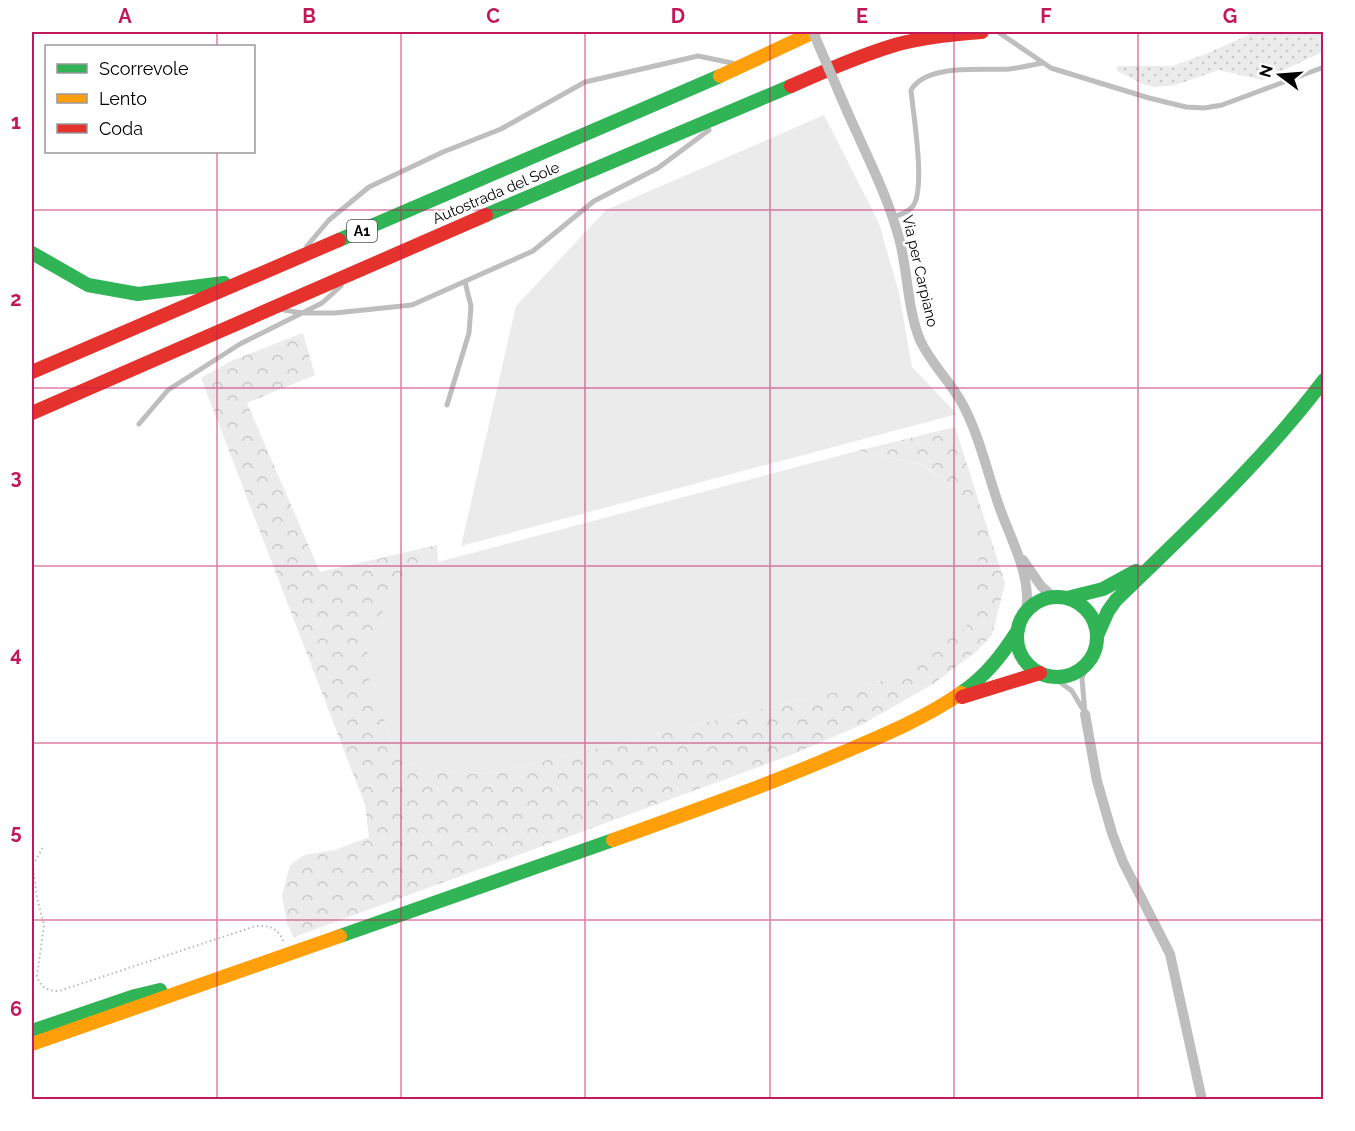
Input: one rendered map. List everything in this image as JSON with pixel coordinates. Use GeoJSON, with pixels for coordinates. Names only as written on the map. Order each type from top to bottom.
{"type":"FeatureCollection","features":[{"type":"Feature","properties":{"kind":"main road","name":"Autostrada del Sole"},"geometry":{"type":"LineString","coordinates":[[32,372],[297,259],[813,32]]}},
{"type":"Feature","properties":{"kind":"main road","name":"Autostrada del Sole"},"geometry":{"type":"LineString","coordinates":[[32,413],[840,65],[896,45],[944,35],[981,32]]}},
{"type":"Feature","properties":{"kind":"main road"},"geometry":{"type":"LineString","coordinates":[[32,253],[88,285],[138,294],[250,279]]}},
{"type":"Feature","properties":{"kind":"main road"},"geometry":{"type":"LineString","coordinates":[[32,424],[161,357]]}},
{"type":"Feature","properties":{"kind":"main road"},"geometry":{"type":"LineString","coordinates":[[943,704],[1046,675],[1072,674],[1091,666],[1108,610],[1116,600],[1244,474],[1303,408],[1323,380]]}},
{"type":"Feature","properties":{"kind":"main road"},"geometry":{"type":"LineString","coordinates":[[32,1044],[746,793],[881,736],[943,704],[970,686],[996,664],[1018,630],[1026,612],[1043,600],[1093,594],[1109,588],[1168,550]]}},
{"type":"Feature","properties":{"kind":"main road"},"geometry":{"type":"LineString","coordinates":[[1060,598],[1078,604],[1088,612],[1099,642]]}},
{"type":"Feature","properties":{"kind":"main road"},"geometry":{"type":"LineString","coordinates":[[1018,630],[1021,655],[1029,666],[1046,675]]}},
{"type":"Feature","properties":{"kind":"main road"},"geometry":{"type":"LineString","coordinates":[[32,1030],[135,996],[201,984]]}},
{"type":"Feature","properties":{"kind":"street","name":"Via per Carpiano"},"geometry":{"type":"LineString","coordinates":[[813,32],[893,217],[904,256],[913,315],[920,339],[930,359],[953,388],[966,412],[1015,547],[1026,584],[1028,601],[1026,612]]}},
{"type":"Feature","properties":{"kind":"street","name":"Via per Carpiano"},"geometry":{"type":"LineString","coordinates":[[1015,547],[1041,586],[1060,598]]}},
{"type":"Feature","properties":{"kind":"street"},"geometry":{"type":"LineString","coordinates":[[1085,714],[1097,781],[1112,833],[1123,862],[1170,954],[1202,1100]]}},
{"type":"Feature","properties":{"kind":"lane"},"geometry":{"type":"LineString","coordinates":[[998,32],[1042,63],[1061,71],[1149,98],[1204,108],[1229,102],[1323,67]]}},
{"type":"Feature","properties":{"kind":"lane","name":"A1"},"geometry":{"type":"LineString","coordinates":[[297,259],[329,219],[369,188],[443,152],[501,129],[585,82],[698,56],[742,65]]}},
{"type":"Feature","properties":{"kind":"lane"},"geometry":{"type":"LineString","coordinates":[[893,217],[904,213],[912,207],[916,200],[919,172],[911,90],[914,84],[929,74],[941,72],[1013,69],[1042,63]]}},
{"type":"Feature","properties":{"kind":"lane"},"geometry":{"type":"LineString","coordinates":[[273,308],[302,313],[335,313],[412,305],[533,251],[594,201],[658,168],[735,110]]}},
{"type":"Feature","properties":{"kind":"lane"},"geometry":{"type":"LineString","coordinates":[[139,424],[168,390],[240,344],[322,303],[358,271]]}},
{"type":"Feature","properties":{"kind":"lane"},"geometry":{"type":"LineString","coordinates":[[447,405],[469,333],[471,306],[465,282]]}},
{"type":"Feature","properties":{"kind":"lane"},"geometry":{"type":"LineString","coordinates":[[1085,714],[1082,678],[1091,666]]}},
{"type":"Feature","properties":{"kind":"lane"},"geometry":{"type":"LineString","coordinates":[[1046,675],[1072,691],[1085,714]]}},
{"type":"Feature","properties":{"kind":"path"},"geometry":{"type":"LineString","coordinates":[[1091,666],[1099,660],[1099,642]]}},
{"type":"Feature","properties":{"kind":"path"},"geometry":{"type":"LineString","coordinates":[[43,847],[32,865],[44,925],[37,976],[39,983],[51,991],[59,991],[256,926],[274,928],[279,932],[288,954]]}},
{"type":"Feature","properties":{"kind":"green space"},"geometry":{"type":"Polygon","coordinates":[[[1255,32],[1323,32],[1323,52],[1262,80],[1219,70],[1175,85],[1159,87],[1145,85],[1117,71],[1117,66],[1173,66],[1255,32]]]}},
{"type":"Feature","properties":{"kind":"green space"},"geometry":{"type":"Polygon","coordinates":[[[824,115],[879,223],[899,293],[912,367],[957,414],[461,546],[516,306],[606,210],[824,115]]]}},
{"type":"Feature","properties":{"kind":"green space"},"geometry":{"type":"Polygon","coordinates":[[[303,333],[315,375],[247,403],[320,572],[437,545],[438,562],[399,581],[382,712],[395,756],[429,772],[488,774],[899,677],[960,491],[921,464],[857,451],[955,427],[1005,583],[992,635],[977,651],[933,684],[863,724],[791,755],[294,937],[287,924],[282,895],[290,865],[304,855],[335,850],[369,837],[365,805],[201,378],[231,361],[303,333]]]}},
{"type":"Feature","properties":{"kind":"green space"},"geometry":{"type":"Polygon","coordinates":[[[857,451],[920,464],[960,491],[975,525],[980,578],[966,627],[899,677],[488,774],[429,772],[395,756],[382,712],[364,666],[374,629],[399,580],[438,562],[857,451]]]}},
{"type":"Feature","properties":{"kind":"traffic: fast"},"geometry":{"type":"LineString","coordinates":[[339,240],[720,76]]}},
{"type":"Feature","properties":{"kind":"traffic: fast"},"geometry":{"type":"LineString","coordinates":[[486,215],[791,86]]}},
{"type":"Feature","properties":{"kind":"traffic: fast"},"geometry":{"type":"LineString","coordinates":[[32,253],[88,285],[138,294],[224,283]]}},
{"type":"Feature","properties":{"kind":"traffic: fast"},"geometry":{"type":"LineString","coordinates":[[1097,636],[1108,611],[1116,600],[1250,467],[1301,410],[1324,380]]}},
{"type":"Feature","properties":{"kind":"traffic: fast"},"geometry":{"type":"LineString","coordinates":[[1067,598],[1103,589],[1136,571]]}},
{"type":"Feature","properties":{"kind":"traffic: fast"},"geometry":{"type":"LineString","coordinates":[[1057,597],[1072,600],[1085,609],[1094,622],[1097,637],[1094,652],[1085,665],[1072,674],[1057,677],[1042,674],[1029,665],[1020,652],[1017,637],[1020,622],[1029,609],[1042,600],[1057,597]]}},
{"type":"Feature","properties":{"kind":"traffic: fast"},"geometry":{"type":"LineString","coordinates":[[961,693],[993,664],[1018,630]]}},
{"type":"Feature","properties":{"kind":"traffic: fast"},"geometry":{"type":"LineString","coordinates":[[340,936],[613,840]]}},
{"type":"Feature","properties":{"kind":"traffic: fast"},"geometry":{"type":"LineString","coordinates":[[32,1031],[135,996],[160,990]]}},
{"type":"Feature","properties":{"kind":"traffic: slow"},"geometry":{"type":"LineString","coordinates":[[720,76],[814,32]]}},
{"type":"Feature","properties":{"kind":"traffic: slow"},"geometry":{"type":"LineString","coordinates":[[613,840],[815,764],[904,726],[961,693]]}},
{"type":"Feature","properties":{"kind":"traffic: slow"},"geometry":{"type":"LineString","coordinates":[[32,1044],[340,936]]}},
{"type":"Feature","properties":{"kind":"traffic: jam"},"geometry":{"type":"LineString","coordinates":[[791,86],[895,45],[938,36],[982,32]]}},
{"type":"Feature","properties":{"kind":"traffic: jam"},"geometry":{"type":"LineString","coordinates":[[32,413],[486,215]]}},
{"type":"Feature","properties":{"kind":"traffic: jam"},"geometry":{"type":"LineString","coordinates":[[32,372],[339,240]]}},
{"type":"Feature","properties":{"kind":"traffic: jam"},"geometry":{"type":"LineString","coordinates":[[962,697],[1040,673]]}}]}
